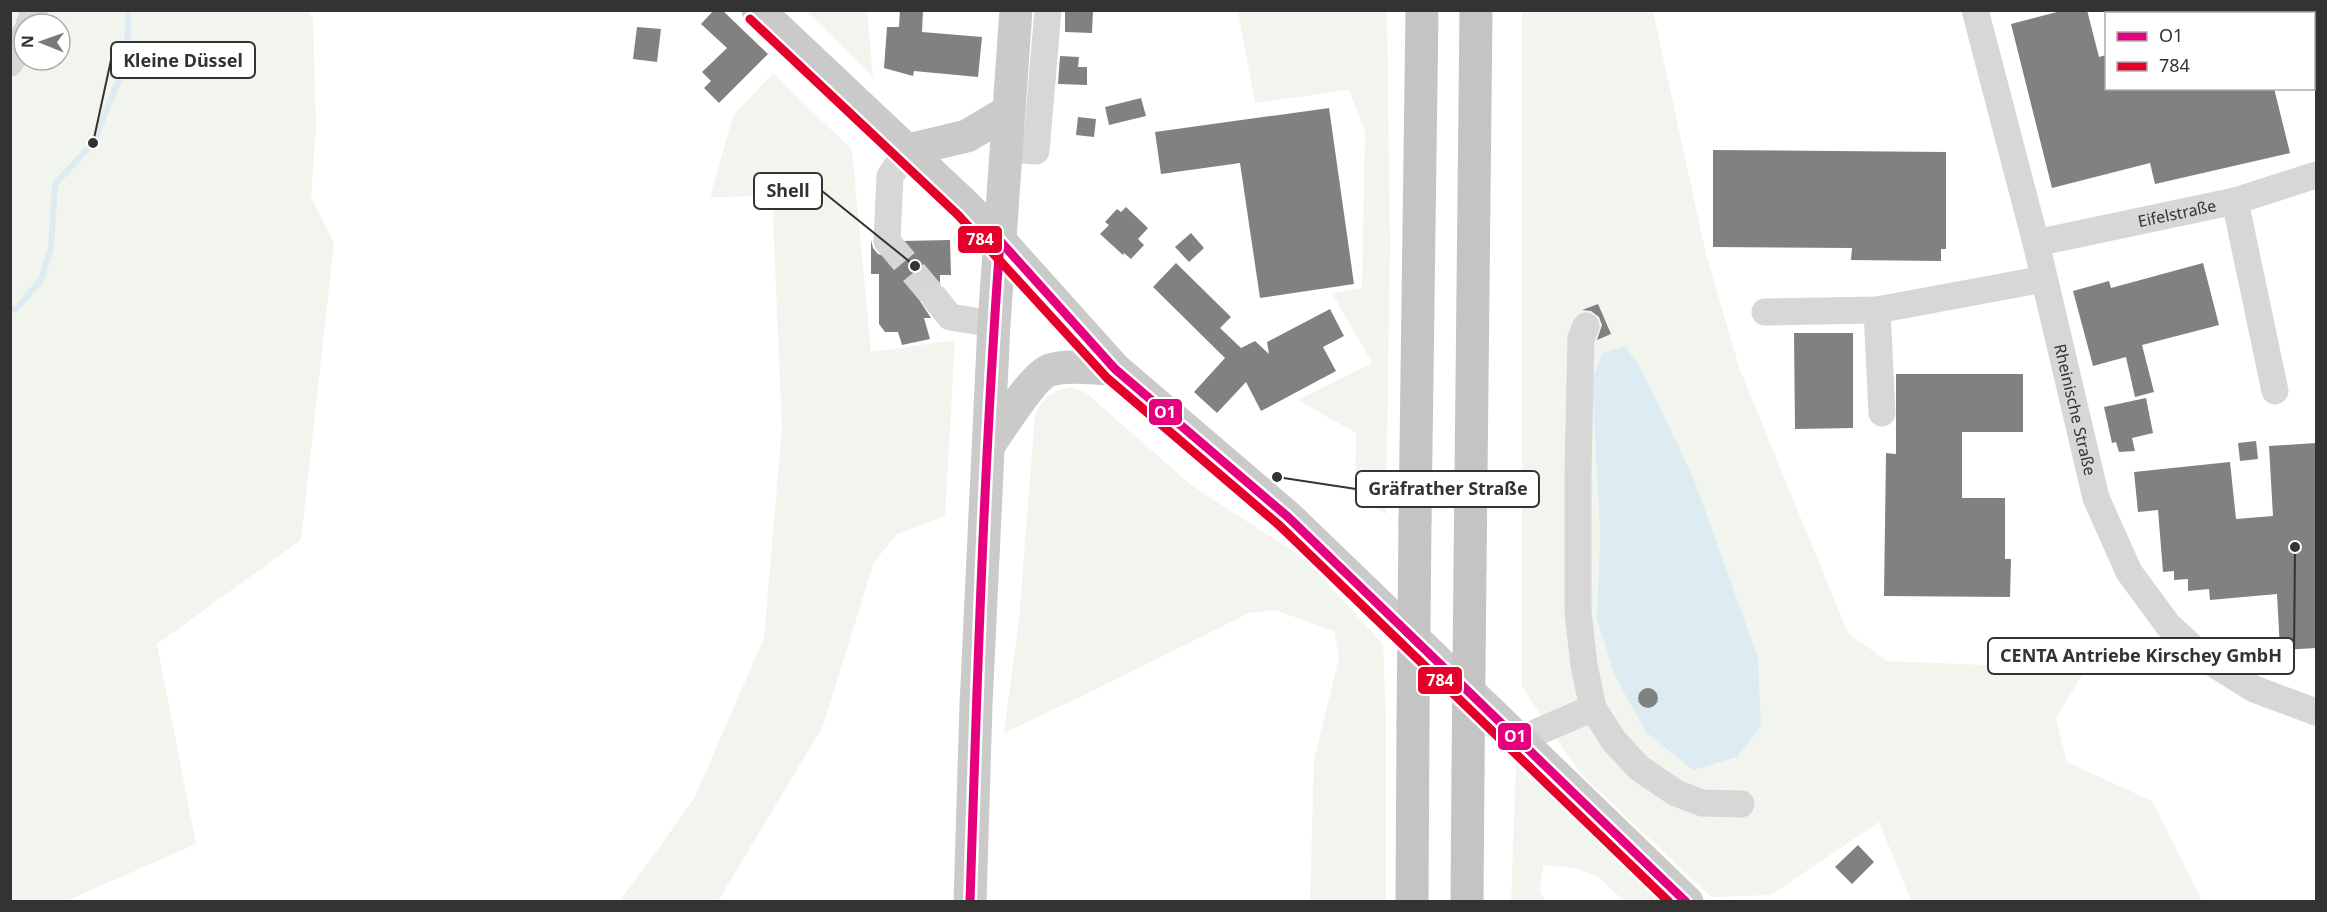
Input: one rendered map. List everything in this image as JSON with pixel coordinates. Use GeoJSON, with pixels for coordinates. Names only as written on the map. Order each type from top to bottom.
{"type":"FeatureCollection","features":[{"type":"Feature","properties":{"kind":"highway"},"geometry":{"type":"LineString","coordinates":[[1412,902],[1422,10]]}},
{"type":"Feature","properties":{"kind":"highway"},"geometry":{"type":"LineString","coordinates":[[1467,902],[1476,10]]}},
{"type":"Feature","properties":{"kind":"main road"},"geometry":{"type":"LineString","coordinates":[[758,10],[908,150],[1000,241],[1115,369],[1288,517],[1687,902]]}},
{"type":"Feature","properties":{"kind":"main road"},"geometry":{"type":"LineString","coordinates":[[970,902],[976,705],[994,324],[1000,241],[1022,150],[1009,111],[1016,10]]}},
{"type":"Feature","properties":{"kind":"main road"},"geometry":{"type":"LineString","coordinates":[[908,150],[967,136],[1009,111]]}},
{"type":"Feature","properties":{"kind":"main road"},"geometry":{"type":"LineString","coordinates":[[989,445],[1020,400],[1048,371],[1061,368],[1115,369]]}},
{"type":"Feature","properties":{"kind":"street"},"geometry":{"type":"LineString","coordinates":[[1022,150],[1048,10]]}},
{"type":"Feature","properties":{"kind":"street","name":"Rheinische Straße"},"geometry":{"type":"LineString","coordinates":[[1975,10],[2036,243],[2096,498],[2129,572],[2168,625],[2203,657],[2253,690],[2316,712]]}},
{"type":"Feature","properties":{"kind":"street"},"geometry":{"type":"LineString","coordinates":[[887,241],[890,176],[908,150]]}},
{"type":"Feature","properties":{"kind":"street","name":"Eifelstraße"},"geometry":{"type":"LineString","coordinates":[[2036,243],[2235,201],[2316,175]]}},
{"type":"Feature","properties":{"kind":"street"},"geometry":{"type":"LineString","coordinates":[[2235,201],[2275,391]]}},
{"type":"Feature","properties":{"kind":"street"},"geometry":{"type":"LineString","coordinates":[[1765,312],[1877,310],[2044,279]]}},
{"type":"Feature","properties":{"kind":"street"},"geometry":{"type":"LineString","coordinates":[[935,298],[950,316],[994,324]]}},
{"type":"Feature","properties":{"kind":"street"},"geometry":{"type":"LineString","coordinates":[[1877,310],[1882,413]]}},
{"type":"Feature","properties":{"kind":"street"},"geometry":{"type":"LineString","coordinates":[[1586,326],[1581,338],[1578,612],[1584,665],[1593,708],[1614,741],[1639,768],[1676,794],[1702,803],[1740,804]]}},
{"type":"Feature","properties":{"kind":"street"},"geometry":{"type":"LineString","coordinates":[[1521,740],[1593,708]]}},
{"type":"Feature","properties":{"kind":"shaded area"},"geometry":{"type":"Polygon","coordinates":[[[10,11],[308,11],[313,19],[316,127],[311,197],[334,243],[301,540],[157,644],[196,844],[66,901],[11,901],[10,11]]]}},
{"type":"Feature","properties":{"kind":"shaded area"},"geometry":{"type":"Polygon","coordinates":[[[806,11],[867,11],[873,77],[806,11]]]}},
{"type":"Feature","properties":{"kind":"shaded area"},"geometry":{"type":"Polygon","coordinates":[[[1238,11],[1387,11],[1390,246],[1386,514],[1355,498],[1356,433],[1298,400],[1372,363],[1332,293],[1362,288],[1365,132],[1349,90],[1255,103],[1238,11]]]}},
{"type":"Feature","properties":{"kind":"shaded area"},"geometry":{"type":"Polygon","coordinates":[[[1522,11],[1653,11],[1706,254],[1740,370],[1848,633],[1887,661],[2086,669],[2056,718],[2067,762],[2152,801],[2202,901],[1911,901],[1879,822],[1771,895],[1711,897],[1579,772],[1522,687],[1522,11]],[[1592,381],[1600,532],[1597,618],[1737,757],[1592,381]]]}},
{"type":"Feature","properties":{"kind":"shaded area"},"geometry":{"type":"Polygon","coordinates":[[[773,73],[852,150],[871,352],[955,340],[945,516],[897,534],[874,562],[823,726],[718,901],[620,901],[694,799],[764,638],[782,427],[772,196],[710,197],[733,116],[773,73]]]}},
{"type":"Feature","properties":{"kind":"shaded area"},"geometry":{"type":"Polygon","coordinates":[[[1625,346],[1642,371],[1693,477],[1758,658],[1761,725],[1737,757],[1693,770],[1646,732],[1614,674],[1597,618],[1600,532],[1592,381],[1602,353],[1625,346]]]}},
{"type":"Feature","properties":{"kind":"shaded area"},"geometry":{"type":"Polygon","coordinates":[[[1070,387],[1085,392],[1191,485],[1305,559],[1383,644],[1386,719],[1386,901],[1310,901],[1314,760],[1339,657],[1334,631],[1275,610],[1249,613],[1004,733],[1019,620],[1035,414],[1049,396],[1070,387]]]}},
{"type":"Feature","properties":{"kind":"shaded area"},"geometry":{"type":"Polygon","coordinates":[[[1516,764],[1531,781],[1543,779],[1669,901],[1624,901],[1596,875],[1573,868],[1543,865],[1540,891],[1545,901],[1511,902],[1516,764]]]}},
{"type":"Feature","properties":{"kind":"building"},"geometry":{"type":"Polygon","coordinates":[[[714,10],[722,10],[768,54],[719,103],[704,88],[711,81],[702,72],[727,48],[701,24],[714,10]]]}},
{"type":"Feature","properties":{"kind":"building"},"geometry":{"type":"Polygon","coordinates":[[[900,10],[923,10],[922,32],[982,37],[978,77],[914,71],[913,76],[884,68],[887,27],[899,27],[900,10]]]}},
{"type":"Feature","properties":{"kind":"building"},"geometry":{"type":"Polygon","coordinates":[[[1065,10],[1093,10],[1092,33],[1065,32],[1065,10]]]}},
{"type":"Feature","properties":{"kind":"building"},"geometry":{"type":"Polygon","coordinates":[[[2065,10],[2087,10],[2099,57],[2105,55],[2105,90],[2274,90],[2290,153],[2155,184],[2150,163],[2052,188],[2011,24],[2065,10]]]}},
{"type":"Feature","properties":{"kind":"building"},"geometry":{"type":"Polygon","coordinates":[[[637,27],[661,29],[657,62],[633,59],[637,27]]]}},
{"type":"Feature","properties":{"kind":"building"},"geometry":{"type":"Polygon","coordinates":[[[1060,56],[1079,57],[1078,67],[1087,67],[1087,85],[1058,84],[1060,56]]]}},
{"type":"Feature","properties":{"kind":"building"},"geometry":{"type":"Polygon","coordinates":[[[1141,98],[1146,116],[1109,125],[1105,107],[1141,98]]]}},
{"type":"Feature","properties":{"kind":"building"},"geometry":{"type":"Polygon","coordinates":[[[1329,108],[1354,284],[1260,298],[1240,163],[1161,174],[1155,132],[1329,108]]]}},
{"type":"Feature","properties":{"kind":"building"},"geometry":{"type":"Polygon","coordinates":[[[1078,117],[1096,119],[1094,137],[1076,135],[1078,117]]]}},
{"type":"Feature","properties":{"kind":"building"},"geometry":{"type":"Polygon","coordinates":[[[1713,150],[1946,152],[1946,249],[1941,249],[1941,261],[1851,260],[1852,248],[1713,247],[1713,150]]]}},
{"type":"Feature","properties":{"kind":"building"},"geometry":{"type":"Polygon","coordinates":[[[1126,207],[1148,228],[1138,239],[1144,245],[1131,259],[1124,253],[1123,255],[1100,234],[1109,225],[1105,222],[1117,209],[1121,212],[1126,207]]]}},
{"type":"Feature","properties":{"kind":"building"},"geometry":{"type":"Polygon","coordinates":[[[1191,233],[1204,248],[1189,262],[1175,247],[1191,233]]]}},
{"type":"Feature","properties":{"kind":"building"},"geometry":{"type":"Polygon","coordinates":[[[871,240],[878,254],[887,257],[900,250],[903,241],[950,240],[951,275],[940,275],[940,283],[926,285],[920,293],[920,301],[931,318],[924,318],[930,339],[902,345],[898,332],[885,332],[879,324],[879,274],[871,274],[871,240]]]}},
{"type":"Feature","properties":{"kind":"building"},"geometry":{"type":"Polygon","coordinates":[[[1176,263],[1231,317],[1220,328],[1241,348],[1255,341],[1269,354],[1267,342],[1330,309],[1344,336],[1323,347],[1336,371],[1261,411],[1246,382],[1217,413],[1194,392],[1225,358],[1153,287],[1176,263]]]}},
{"type":"Feature","properties":{"kind":"building"},"geometry":{"type":"Polygon","coordinates":[[[2203,263],[2219,325],[2142,345],[2154,392],[2135,397],[2126,357],[2093,366],[2073,291],[2109,281],[2111,288],[2203,263]]]}},
{"type":"Feature","properties":{"kind":"building"},"geometry":{"type":"Polygon","coordinates":[[[1598,304],[1611,334],[1597,340],[1602,325],[1599,317],[1591,311],[1582,310],[1598,304]]]}},
{"type":"Feature","properties":{"kind":"building"},"geometry":{"type":"Polygon","coordinates":[[[1794,333],[1853,333],[1853,428],[1795,429],[1794,333]]]}},
{"type":"Feature","properties":{"kind":"building"},"geometry":{"type":"Polygon","coordinates":[[[1896,374],[2023,374],[2023,432],[1962,432],[1962,498],[2005,498],[2005,559],[2011,559],[2010,597],[1884,596],[1886,453],[1896,454],[1896,374]]]}},
{"type":"Feature","properties":{"kind":"building"},"geometry":{"type":"Polygon","coordinates":[[[2146,398],[2153,433],[2132,438],[2135,451],[2119,452],[2116,442],[2112,443],[2104,407],[2146,398]]]}},
{"type":"Feature","properties":{"kind":"building"},"geometry":{"type":"Polygon","coordinates":[[[2256,441],[2258,459],[2240,461],[2238,443],[2256,441]]]}},
{"type":"Feature","properties":{"kind":"building"},"geometry":{"type":"Polygon","coordinates":[[[2316,443],[2316,648],[2280,650],[2277,594],[2210,600],[2209,589],[2188,591],[2188,579],[2174,580],[2174,571],[2163,572],[2158,510],[2138,512],[2134,472],[2230,462],[2236,519],[2273,516],[2269,446],[2316,443]]]}},
{"type":"Feature","properties":{"kind":"building"},"geometry":{"type":"Polygon","coordinates":[[[1648,688],[1655,691],[1658,698],[1655,705],[1648,708],[1641,705],[1638,698],[1641,691],[1648,688]]]}},
{"type":"Feature","properties":{"kind":"building"},"geometry":{"type":"Polygon","coordinates":[[[1858,845],[1874,862],[1852,884],[1835,867],[1858,845]]]}},
{"type":"Feature","properties":{"kind":"waterway"},"geometry":{"type":"LineString","coordinates":[[10,310],[16,309],[41,280],[51,248],[55,184],[93,143],[127,60],[128,10]]}},
{"type":"Feature","properties":{"kind":"tunnel"},"geometry":{"type":"LineString","coordinates":[[887,241],[935,298]]}},
{"type":"Feature","properties":{"kind":"transit line","name":"784"},"geometry":{"type":"LineString","coordinates":[[750,19],[958,215],[1107,378],[1280,526],[1669,902]]}},
{"type":"Feature","properties":{"kind":"transit line","name":"O1"},"geometry":{"type":"LineString","coordinates":[[1000,241],[1115,369],[1288,517],[1686,902]]}},
{"type":"Feature","properties":{"kind":"transit line","name":"O1"},"geometry":{"type":"LineString","coordinates":[[970,902],[985,489],[1000,241]]}},
{"type":"Feature","properties":{"kind":"place","name":"Kleine Düssel"},"geometry":{"type":"Point","coordinates":[93,143]}},
{"type":"Feature","properties":{"kind":"place","name":"Shell"},"geometry":{"type":"Point","coordinates":[915,266]}},
{"type":"Feature","properties":{"kind":"place","name":"Gräfrather Straße"},"geometry":{"type":"Point","coordinates":[1277,477]}},
{"type":"Feature","properties":{"kind":"place","name":"CENTA Antriebe Kirschey GmbH"},"geometry":{"type":"Point","coordinates":[2295,547]}}]}
